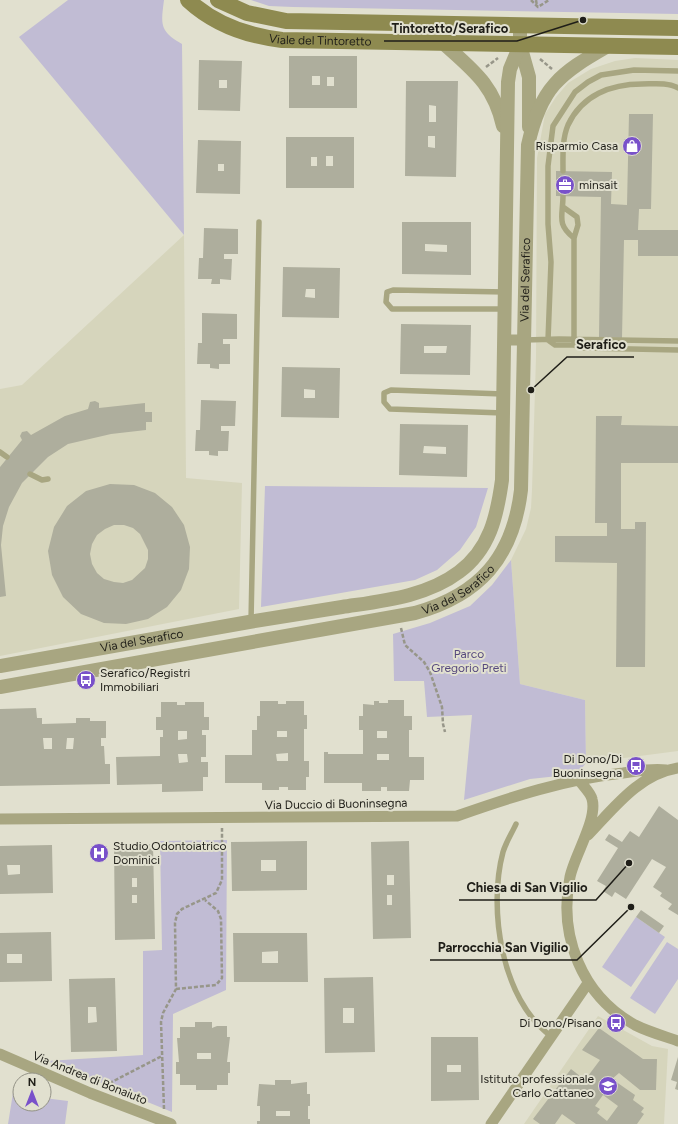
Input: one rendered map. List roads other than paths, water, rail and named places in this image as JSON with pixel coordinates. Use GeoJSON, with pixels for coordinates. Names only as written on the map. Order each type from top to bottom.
{"type":"FeatureCollection","features":[{"type":"Feature","properties":{"kind":"main road","name":"Viale del Tintoretto"},"geometry":{"type":"LineString","coordinates":[[188,0],[210,16],[231,28],[266,38],[293,40],[520,45],[678,47]]}},
{"type":"Feature","properties":{"kind":"main road","name":"Viale del Tintoretto"},"geometry":{"type":"LineString","coordinates":[[218,0],[247,13],[286,21],[678,28]]}},
{"type":"Feature","properties":{"kind":"street","name":"Via del Serafico"},"geometry":{"type":"LineString","coordinates":[[0,687],[400,616],[436,606],[470,588],[481,580],[497,562],[508,543],[517,517],[522,469],[529,77],[520,45],[520,26]]}},
{"type":"Feature","properties":{"kind":"street","name":"Via del Serafico"},"geometry":{"type":"LineString","coordinates":[[443,43],[478,75],[493,96],[507,143]]}},
{"type":"Feature","properties":{"kind":"street","name":"Via del Serafico"},"geometry":{"type":"LineString","coordinates":[[0,666],[404,596],[444,582],[466,567],[485,544],[495,522],[502,480],[509,76],[512,61],[520,45]]}},
{"type":"Feature","properties":{"kind":"street","name":"Via del Serafico"},"geometry":{"type":"LineString","coordinates":[[528,145],[533,124],[540,105],[552,85],[570,69],[608,46]]}},
{"type":"Feature","properties":{"kind":"street"},"geometry":{"type":"LineString","coordinates":[[505,340],[525,340]]}},
{"type":"Feature","properties":{"kind":"street"},"geometry":{"type":"LineString","coordinates":[[582,842],[636,786],[666,770],[678,768]]}},
{"type":"Feature","properties":{"kind":"street","name":"Via Duccio di Buoninsegna"},"geometry":{"type":"LineString","coordinates":[[0,819],[222,819],[457,816],[515,796],[579,780],[653,769],[666,770]]}},
{"type":"Feature","properties":{"kind":"street"},"geometry":{"type":"LineString","coordinates":[[579,780],[592,798],[593,805],[591,823],[582,842],[570,877],[567,912],[573,954],[588,983],[609,1005],[635,1025],[678,1041]]}},
{"type":"Feature","properties":{"kind":"street"},"geometry":{"type":"LineString","coordinates":[[491,1124],[588,983]]}},
{"type":"Feature","properties":{"kind":"street","name":"Via Andrea di Bonaiuto"},"geometry":{"type":"LineString","coordinates":[[0,1054],[90,1093],[166,1122]]}},
{"type":"Feature","properties":{"kind":"lane"},"geometry":{"type":"LineString","coordinates":[[548,340],[551,262],[548,224],[548,166],[553,126],[575,92],[588,82],[601,75],[634,70],[678,71]]}},
{"type":"Feature","properties":{"kind":"lane"},"geometry":{"type":"LineString","coordinates":[[563,171],[564,147],[568,125],[575,114],[594,96],[614,86],[625,84],[667,84],[678,88]]}},
{"type":"Feature","properties":{"kind":"lane"},"geometry":{"type":"LineString","coordinates":[[563,196],[561,224],[565,232],[574,238]]}},
{"type":"Feature","properties":{"kind":"lane"},"geometry":{"type":"LineString","coordinates":[[563,207],[576,217],[578,225],[574,238],[574,342]]}},
{"type":"Feature","properties":{"kind":"lane"},"geometry":{"type":"LineString","coordinates":[[251,622],[259,222]]}},
{"type":"Feature","properties":{"kind":"lane"},"geometry":{"type":"LineString","coordinates":[[505,309],[392,309],[386,302],[387,292],[393,290],[506,292]]}},
{"type":"Feature","properties":{"kind":"lane"},"geometry":{"type":"LineString","coordinates":[[525,340],[548,340],[555,345],[574,342],[643,340],[678,341]]}},
{"type":"Feature","properties":{"kind":"lane"},"geometry":{"type":"LineString","coordinates":[[574,342],[584,348],[678,350]]}},
{"type":"Feature","properties":{"kind":"lane"},"geometry":{"type":"LineString","coordinates":[[503,394],[391,390],[384,393],[384,402],[390,409],[503,413]]}},
{"type":"Feature","properties":{"kind":"lane"},"geometry":{"type":"LineString","coordinates":[[0,452],[7,457]]}},
{"type":"Feature","properties":{"kind":"lane"},"geometry":{"type":"LineString","coordinates":[[30,474],[42,480],[48,479]]}},
{"type":"Feature","properties":{"kind":"lane"},"geometry":{"type":"LineString","coordinates":[[516,824],[503,851],[498,888],[497,912],[504,958],[519,996],[530,1016],[537,1025],[551,1036]]}},
{"type":"Feature","properties":{"kind":"place","name":"Tintoretto/Serafico"},"geometry":{"type":"Point","coordinates":[583,20]}},
{"type":"Feature","properties":{"kind":"place","name":"Risparmio Casa"},"geometry":{"type":"Point","coordinates":[632,146]}},
{"type":"Feature","properties":{"kind":"place","name":"minsait"},"geometry":{"type":"Point","coordinates":[565,185]}},
{"type":"Feature","properties":{"kind":"place","name":"Serafico"},"geometry":{"type":"Point","coordinates":[531,390]}},
{"type":"Feature","properties":{"kind":"place","name":"Serafico/Registri Immobiliari"},"geometry":{"type":"Point","coordinates":[86,680]}},
{"type":"Feature","properties":{"kind":"place","name":"Di Dono/Di Buoninsegna"},"geometry":{"type":"Point","coordinates":[636,766]}},
{"type":"Feature","properties":{"kind":"place","name":"Studio Odontoiatrico Dominici"},"geometry":{"type":"Point","coordinates":[99,853]}},
{"type":"Feature","properties":{"kind":"place","name":"Chiesa di San Vigilio"},"geometry":{"type":"Point","coordinates":[629,863]}},
{"type":"Feature","properties":{"kind":"place","name":"Parrocchia San Vigilio"},"geometry":{"type":"Point","coordinates":[631,907]}},
{"type":"Feature","properties":{"kind":"place","name":"Di Dono/Pisano"},"geometry":{"type":"Point","coordinates":[616,1023]}},
{"type":"Feature","properties":{"kind":"place","name":"Istituto professionale Carlo Cattaneo"},"geometry":{"type":"Point","coordinates":[608,1086]}},
{"type":"Feature","properties":{"kind":"park label","name":"Parco Gregorio Preti"},"geometry":{"type":"Point","coordinates":[469,661]}}]}
